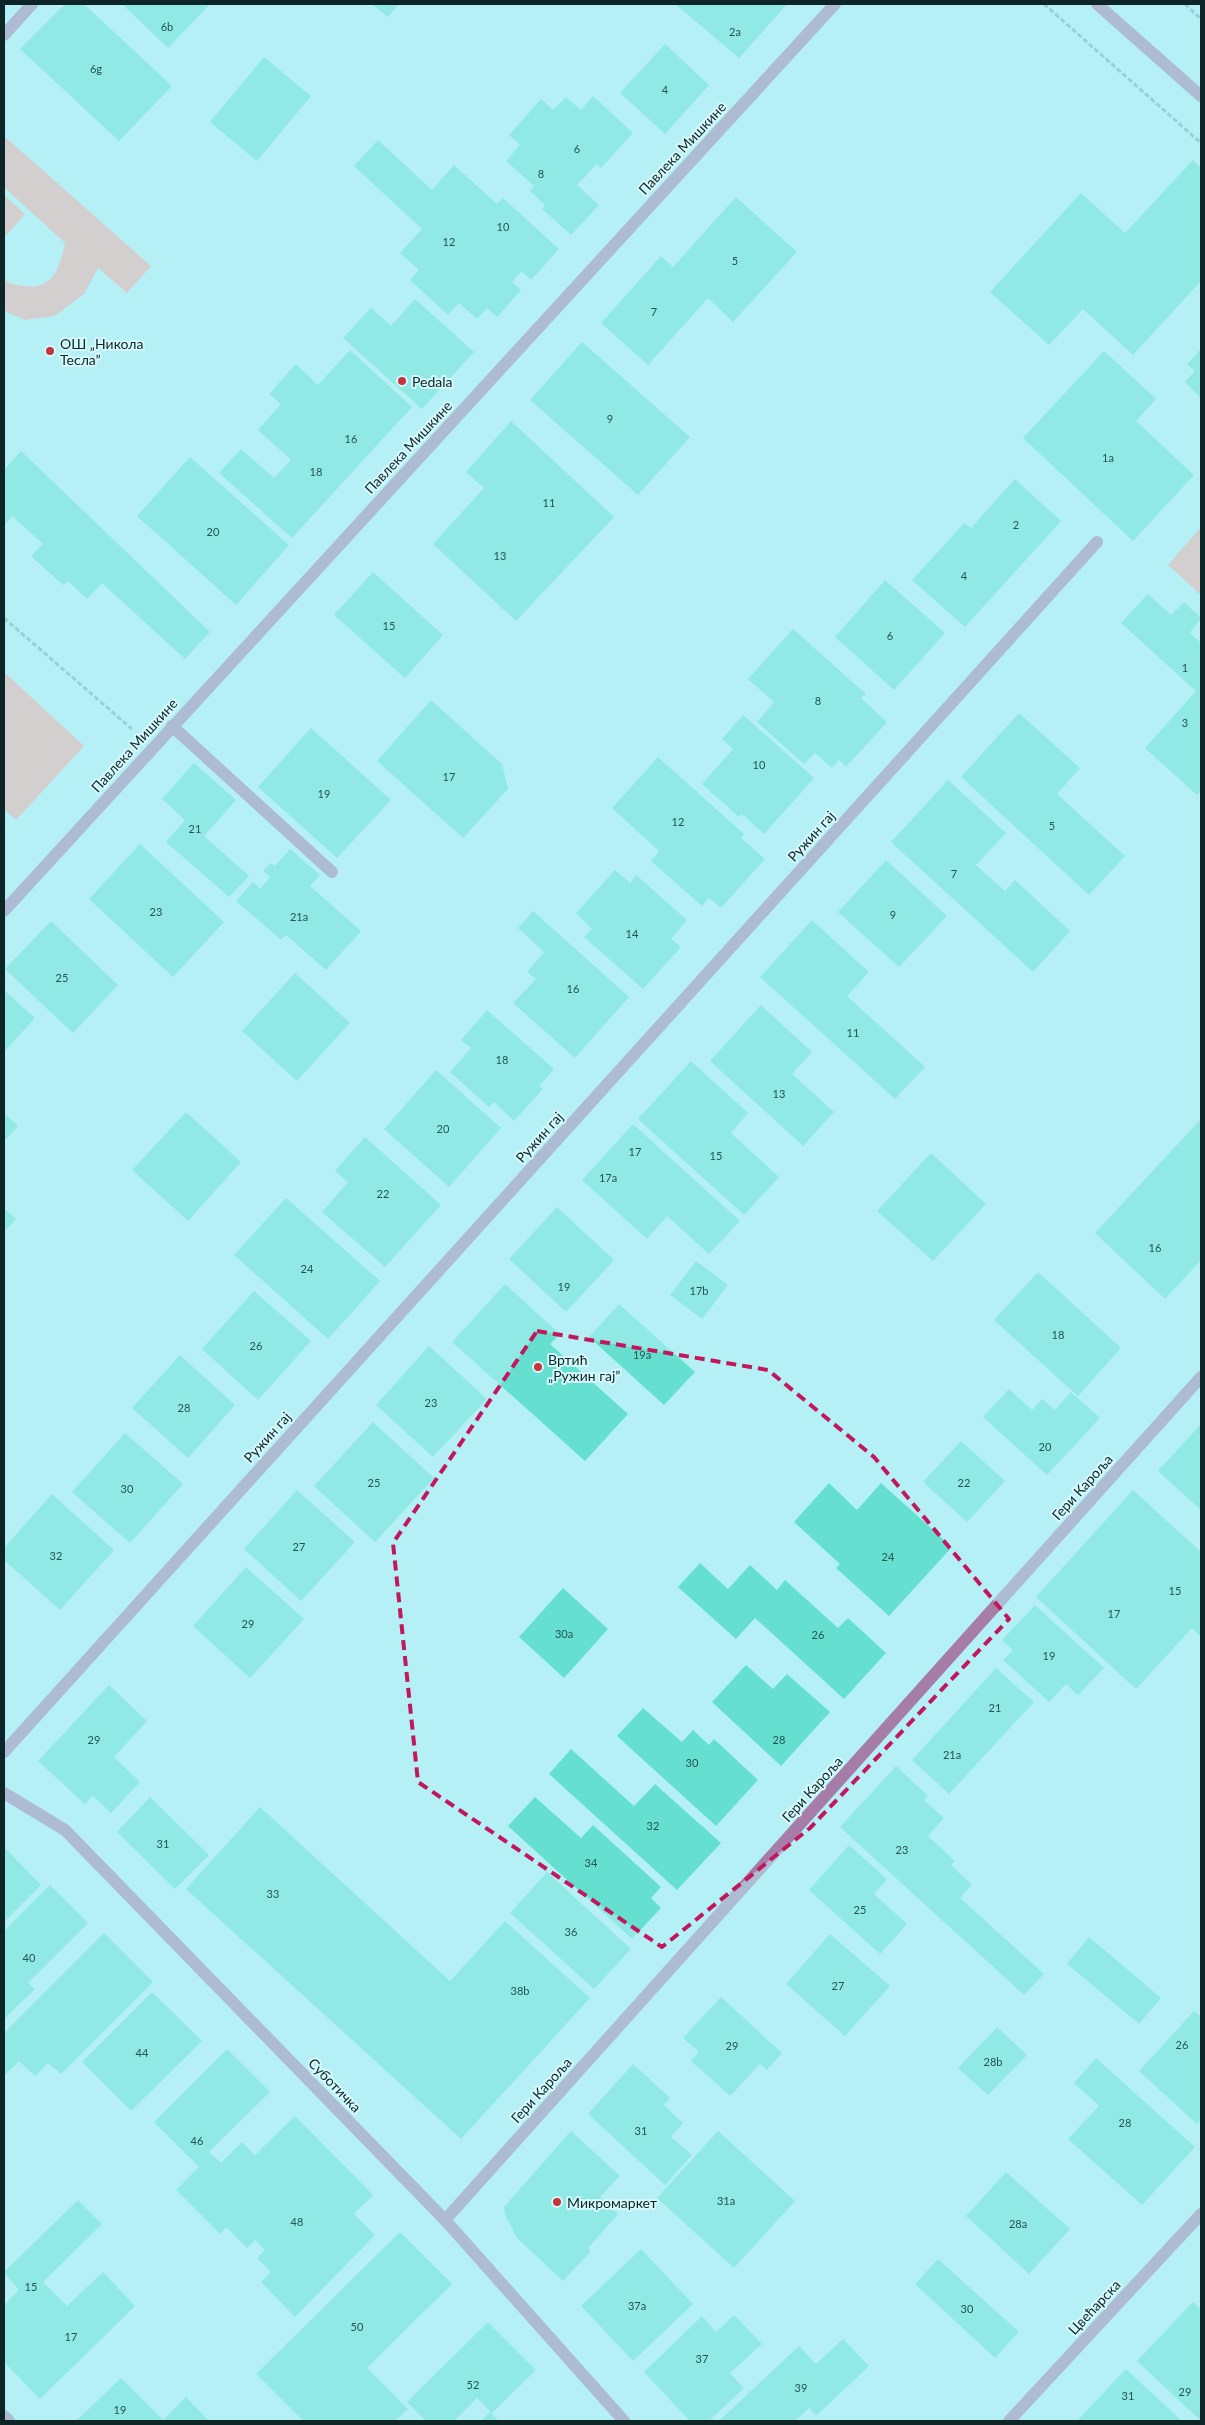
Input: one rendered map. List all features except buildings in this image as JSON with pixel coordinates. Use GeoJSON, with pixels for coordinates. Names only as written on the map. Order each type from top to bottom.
{"type":"FeatureCollection","features":[{"type":"Feature","properties":{"kind":"street"},"geometry":{"type":"LineString","coordinates":[[4,34],[32,4]]}},
{"type":"Feature","properties":{"kind":"street","name":"Павлека Мишкине"},"geometry":{"type":"LineString","coordinates":[[4,911],[835,4]]}},
{"type":"Feature","properties":{"kind":"street"},"geometry":{"type":"LineString","coordinates":[[1097,4],[1201,96]]}},
{"type":"Feature","properties":{"kind":"street","name":"Ружин гај"},"geometry":{"type":"LineString","coordinates":[[4,1752],[1096,542]]}},
{"type":"Feature","properties":{"kind":"street"},"geometry":{"type":"LineString","coordinates":[[172,726],[332,872]]}},
{"type":"Feature","properties":{"kind":"street","name":"Гери Кароља"},"geometry":{"type":"LineString","coordinates":[[445,2220],[1201,1377]]}},
{"type":"Feature","properties":{"kind":"street","name":"Суботичка"},"geometry":{"type":"LineString","coordinates":[[4,1793],[64,1830],[445,2220],[624,2421]]}},
{"type":"Feature","properties":{"kind":"street","name":"Цвећарска"},"geometry":{"type":"LineString","coordinates":[[1009,2421],[1201,2214]]}},
{"type":"Feature","properties":{"kind":"street"},"geometry":{"type":"LineString","coordinates":[[4,2416],[9,2421]]}},
{"type":"Feature","properties":{"kind":"path"},"geometry":{"type":"LineString","coordinates":[[1044,4],[1201,143]]}},
{"type":"Feature","properties":{"kind":"path"},"geometry":{"type":"LineString","coordinates":[[1185,4],[1201,19]]}},
{"type":"Feature","properties":{"kind":"path"},"geometry":{"type":"LineString","coordinates":[[4,618],[153,747]]}},
{"type":"Feature","properties":{"kind":"highlighted area"},"geometry":{"type":"Polygon","coordinates":[[[537,1331],[768,1370],[874,1457],[1009,1619],[810,1828],[662,1947],[418,1782],[393,1543],[537,1331]]]}},
{"type":"Feature","properties":{"kind":"shaded area"},"geometry":{"type":"Polygon","coordinates":[[[4,136],[151,266],[127,293],[98,268],[84,294],[55,316],[25,320],[4,311],[4,279],[11,284],[36,286],[43,284],[49,280],[58,267],[65,243],[4,187],[4,136]]]}},
{"type":"Feature","properties":{"kind":"shaded area"},"geometry":{"type":"Polygon","coordinates":[[[4,195],[25,214],[4,238],[4,195]]]}},
{"type":"Feature","properties":{"kind":"shaded area"},"geometry":{"type":"Polygon","coordinates":[[[1201,527],[1201,595],[1168,565],[1201,527]]]}},
{"type":"Feature","properties":{"kind":"shaded area"},"geometry":{"type":"Polygon","coordinates":[[[4,672],[84,746],[16,820],[4,809],[4,672]]]}},
{"type":"Feature","properties":{"kind":"place","name":"ОШ „Никола Тесла”"},"geometry":{"type":"Point","coordinates":[50,351]}},
{"type":"Feature","properties":{"kind":"place","name":"Pedala"},"geometry":{"type":"Point","coordinates":[402,381]}},
{"type":"Feature","properties":{"kind":"place","name":"Вртић „Ружин гај”"},"geometry":{"type":"Point","coordinates":[538,1367]}},
{"type":"Feature","properties":{"kind":"place","name":"Микромаркет"},"geometry":{"type":"Point","coordinates":[557,2202]}}]}
